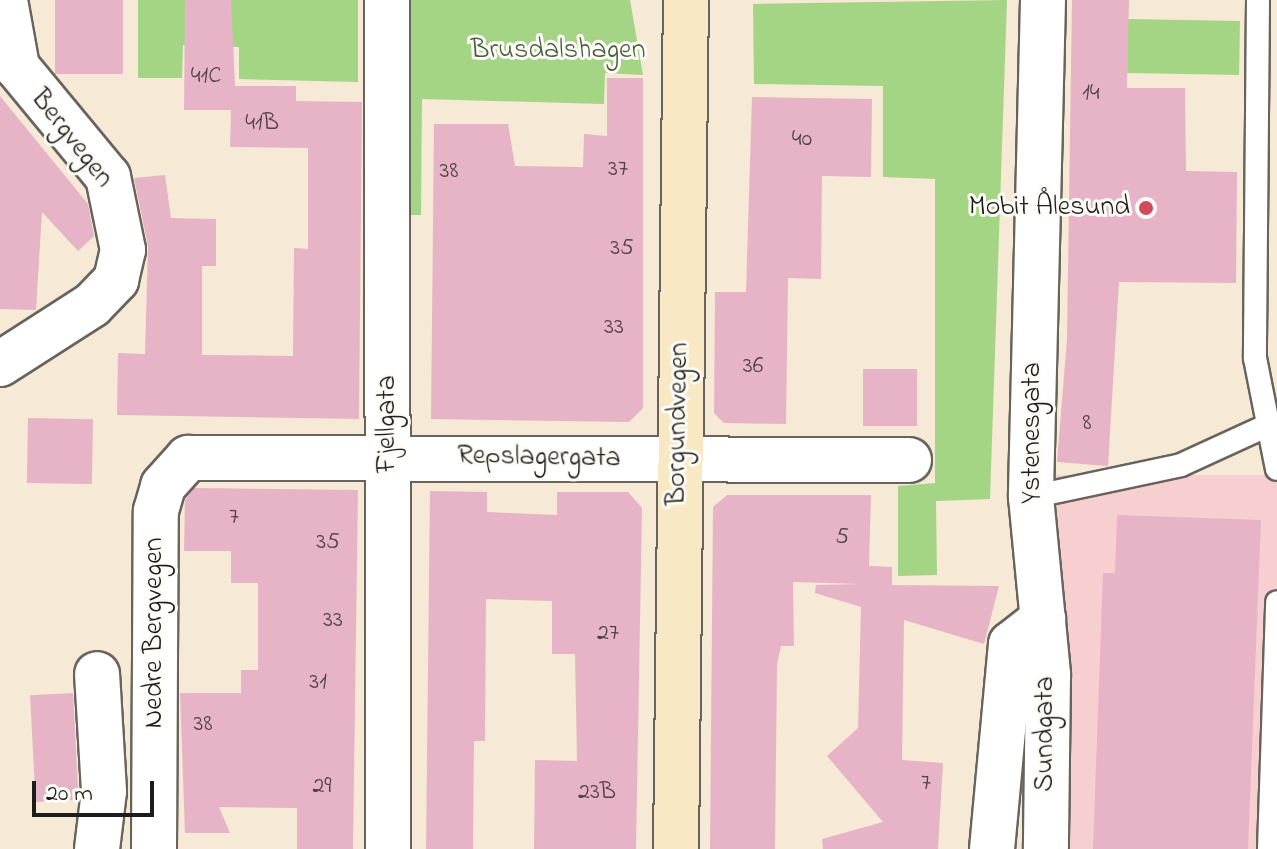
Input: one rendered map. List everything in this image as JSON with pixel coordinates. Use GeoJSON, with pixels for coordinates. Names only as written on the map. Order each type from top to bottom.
{"type":"FeatureCollection","features":[{"type":"Feature","properties":{"kind":"main road","name":"Borgundvegen"},"geometry":{"type":"LineString","coordinates":[[676,849],[678,460],[686,0]]}},
{"type":"Feature","properties":{"kind":"street","name":"Bergvegen"},"geometry":{"type":"LineString","coordinates":[[0,364],[92,305],[116,280],[123,250],[108,177],[17,67],[5,0]]}},
{"type":"Feature","properties":{"kind":"street","name":"Fjellgata"},"geometry":{"type":"LineString","coordinates":[[387,0],[388,849]]}},
{"type":"Feature","properties":{"kind":"street","name":"Ystenesgata"},"geometry":{"type":"LineString","coordinates":[[1043,0],[1031,497],[1043,619]]}},
{"type":"Feature","properties":{"kind":"street","name":"Repslagergata"},"geometry":{"type":"LineString","coordinates":[[174,469],[207,454],[909,460]]}},
{"type":"Feature","properties":{"kind":"street","name":"Nedre Bergvegen"},"geometry":{"type":"LineString","coordinates":[[154,849],[156,511],[174,469]]}},
{"type":"Feature","properties":{"kind":"street"},"geometry":{"type":"LineString","coordinates":[[992,849],[1011,644],[1043,619]]}},
{"type":"Feature","properties":{"kind":"street","name":"Sundgata"},"geometry":{"type":"LineString","coordinates":[[1043,619],[1046,849]]}},
{"type":"Feature","properties":{"kind":"street"},"geometry":{"type":"LineString","coordinates":[[97,674],[104,791],[97,849]]}},
{"type":"Feature","properties":{"kind":"lane"},"geometry":{"type":"LineString","coordinates":[[1258,0],[1255,358],[1277,469]]}},
{"type":"Feature","properties":{"kind":"lane"},"geometry":{"type":"LineString","coordinates":[[1031,497],[1181,465],[1268,425]]}},
{"type":"Feature","properties":{"kind":"lane"},"geometry":{"type":"LineString","coordinates":[[1269,849],[1277,602]]}},
{"type":"Feature","properties":{"kind":"shaded area"},"geometry":{"type":"Polygon","coordinates":[[[1049,475],[1277,475],[1277,849],[1049,849],[1049,475]]]}},
{"type":"Feature","properties":{"kind":"green space"},"geometry":{"type":"Polygon","coordinates":[[[138,0],[358,0],[358,82],[239,79],[239,47],[183,45],[182,78],[138,78],[138,0]]]}},
{"type":"Feature","properties":{"kind":"green space","name":"Brusdalshagen"},"geometry":{"type":"Polygon","coordinates":[[[400,0],[630,0],[643,75],[605,73],[604,104],[422,99],[421,215],[399,215],[400,0]]]}},
{"type":"Feature","properties":{"kind":"green space"},"geometry":{"type":"Polygon","coordinates":[[[1007,0],[990,499],[936,501],[937,575],[898,576],[898,486],[935,483],[935,179],[883,177],[883,86],[754,84],[753,4],[1007,0]]]}},
{"type":"Feature","properties":{"kind":"green space"},"geometry":{"type":"Polygon","coordinates":[[[1128,19],[1240,21],[1239,75],[1127,73],[1128,19]]]}},
{"type":"Feature","properties":{"kind":"building"},"geometry":{"type":"Polygon","coordinates":[[[55,0],[123,0],[123,74],[55,74],[55,0]]]}},
{"type":"Feature","properties":{"kind":"building"},"geometry":{"type":"Polygon","coordinates":[[[185,0],[231,0],[235,86],[296,86],[296,101],[362,102],[359,419],[117,415],[118,353],[145,354],[148,246],[134,178],[165,175],[171,218],[216,219],[216,266],[202,266],[202,355],[293,356],[294,248],[308,249],[308,148],[230,147],[231,110],[184,110],[185,0]]]}},
{"type":"Feature","properties":{"kind":"building"},"geometry":{"type":"Polygon","coordinates":[[[1072,0],[1129,0],[1127,88],[1185,88],[1186,171],[1237,172],[1236,283],[1119,282],[1108,466],[1057,462],[1067,339],[1072,0]]]}},
{"type":"Feature","properties":{"kind":"building"},"geometry":{"type":"Polygon","coordinates":[[[607,78],[643,78],[643,408],[629,422],[431,419],[434,124],[508,124],[515,166],[583,167],[584,134],[607,136],[607,78]]]}},
{"type":"Feature","properties":{"kind":"building"},"geometry":{"type":"Polygon","coordinates":[[[0,96],[88,204],[94,236],[78,251],[42,212],[36,310],[0,309],[0,96]]]}},
{"type":"Feature","properties":{"kind":"building"},"geometry":{"type":"Polygon","coordinates":[[[752,97],[872,99],[871,177],[822,176],[821,279],[788,278],[786,424],[724,423],[714,413],[715,292],[746,292],[752,97]]]}},
{"type":"Feature","properties":{"kind":"building"},"geometry":{"type":"Polygon","coordinates":[[[863,369],[917,369],[917,426],[863,426],[863,369]]]}},
{"type":"Feature","properties":{"kind":"building"},"geometry":{"type":"Polygon","coordinates":[[[28,418],[93,419],[92,484],[27,483],[28,418]]]}},
{"type":"Feature","properties":{"kind":"building"},"geometry":{"type":"Polygon","coordinates":[[[194,488],[358,490],[353,849],[297,849],[297,808],[219,807],[230,833],[185,833],[180,693],[241,693],[241,670],[258,670],[258,583],[231,583],[231,551],[184,551],[185,500],[194,488]]]}},
{"type":"Feature","properties":{"kind":"building"},"geometry":{"type":"Polygon","coordinates":[[[430,491],[487,492],[487,512],[557,515],[557,492],[628,492],[642,508],[636,849],[534,849],[535,760],[577,761],[575,654],[552,654],[552,601],[486,599],[485,741],[474,741],[473,849],[426,849],[430,491]]]}},
{"type":"Feature","properties":{"kind":"building"},"geometry":{"type":"Polygon","coordinates":[[[727,495],[871,495],[869,566],[892,567],[892,585],[999,586],[984,644],[904,620],[902,760],[943,763],[938,849],[823,849],[822,839],[883,822],[827,756],[858,728],[861,607],[815,593],[816,585],[861,584],[793,582],[794,646],[781,646],[777,664],[775,849],[710,849],[713,507],[727,495]]]}},
{"type":"Feature","properties":{"kind":"building"},"geometry":{"type":"Polygon","coordinates":[[[1117,515],[1261,520],[1248,849],[1093,849],[1103,573],[1115,573],[1117,515]]]}},
{"type":"Feature","properties":{"kind":"building"},"geometry":{"type":"Polygon","coordinates":[[[73,693],[79,800],[36,802],[30,695],[73,693]]]}},
{"type":"Feature","properties":{"kind":"place","name":"Mobit Ålesund"},"geometry":{"type":"Point","coordinates":[1146,208]}}]}
